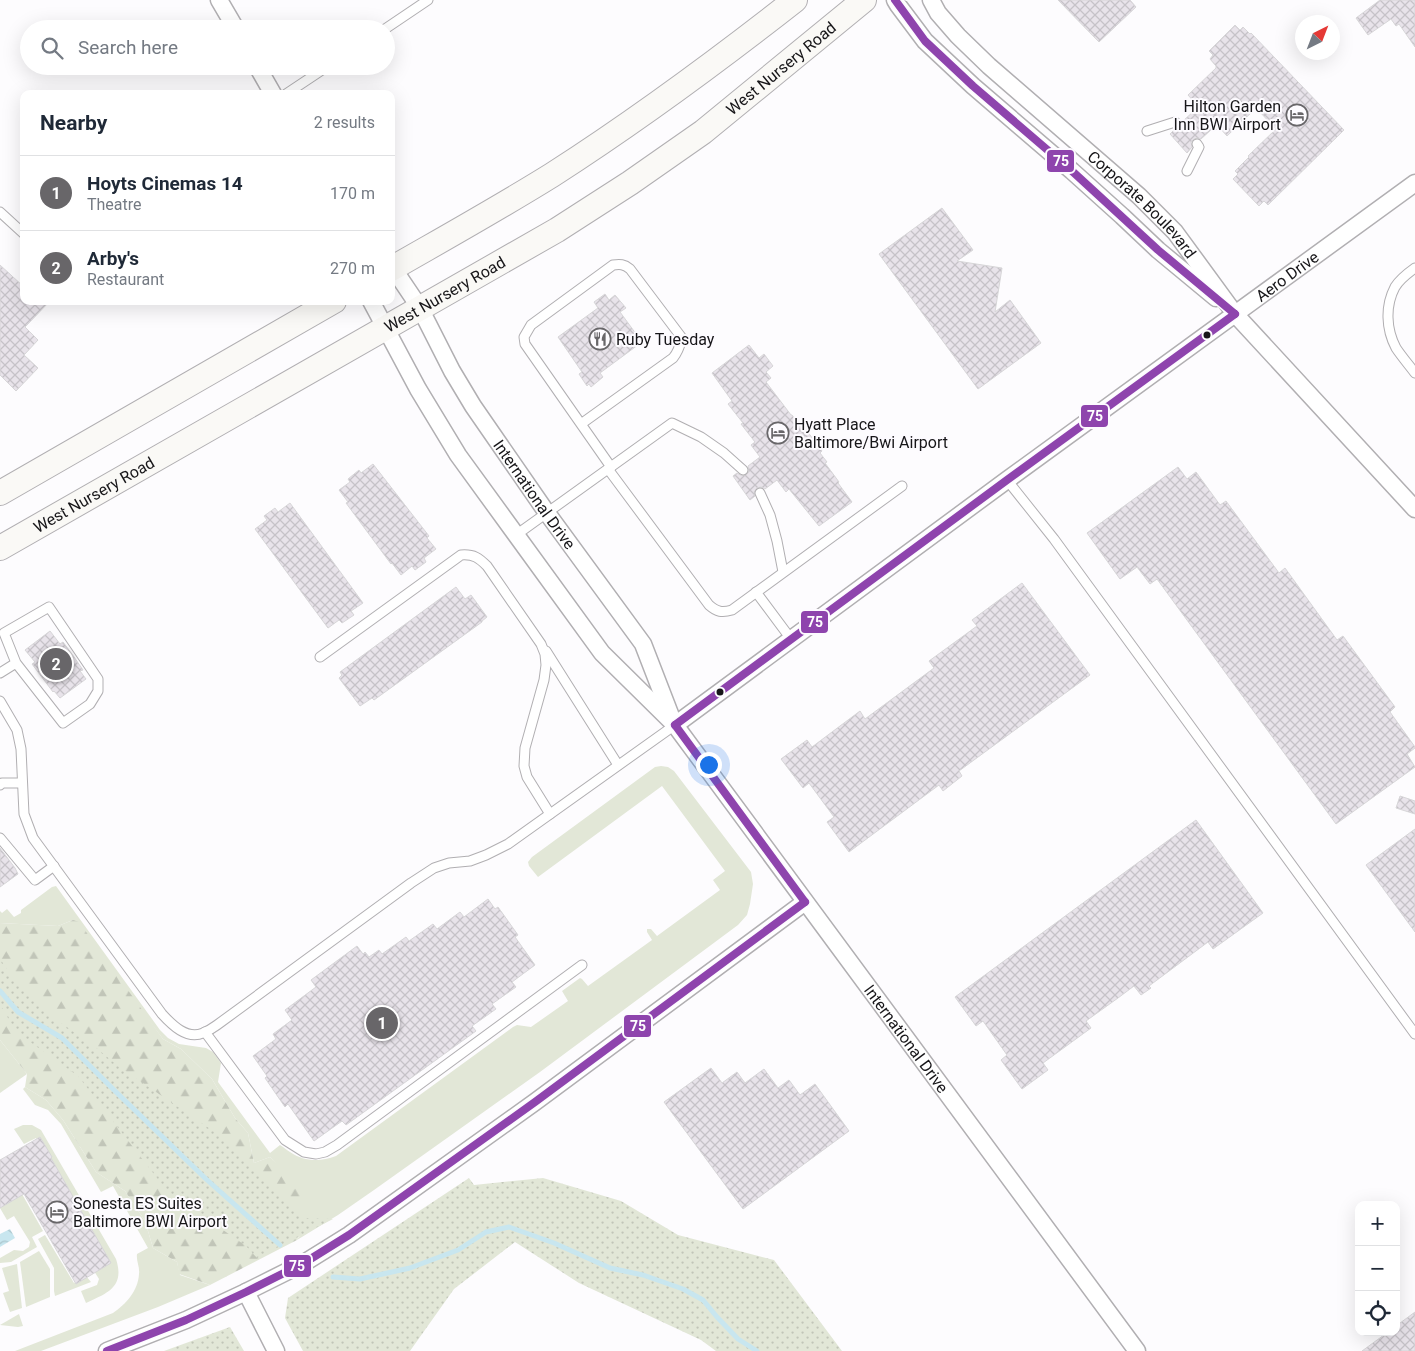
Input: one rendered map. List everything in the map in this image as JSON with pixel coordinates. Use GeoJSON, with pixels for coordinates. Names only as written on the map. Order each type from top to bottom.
{"type":"FeatureCollection","features":[{"type":"Feature","properties":{"kind":"main road"},"geometry":{"type":"LineString","coordinates":[[395,265],[550,176],[621,129],[711,65],[795,0]]}},
{"type":"Feature","properties":{"kind":"main road","name":"West Nursery Road"},"geometry":{"type":"LineString","coordinates":[[0,548],[557,230],[630,183],[703,132],[864,0]]}},
{"type":"Feature","properties":{"kind":"main road"},"geometry":{"type":"LineString","coordinates":[[0,493],[327,305]]}},
{"type":"Feature","properties":{"kind":"street"},"geometry":{"type":"LineString","coordinates":[[219,0],[231,20]]}},
{"type":"Feature","properties":{"kind":"street","name":"Corporate Boulevard"},"geometry":{"type":"LineString","coordinates":[[895,0],[925,40],[972,86],[1087,184],[1158,250],[1235,314],[1408,494],[1415,509]]}},
{"type":"Feature","properties":{"kind":"street","name":"Corporate Boulevard"},"geometry":{"type":"LineString","coordinates":[[932,0],[938,13],[958,36],[989,66],[1139,196],[1175,232],[1235,314]]}},
{"type":"Feature","properties":{"kind":"street"},"geometry":{"type":"LineString","coordinates":[[262,75],[271,90]]}},
{"type":"Feature","properties":{"kind":"street","name":"Aero Drive"},"geometry":{"type":"LineString","coordinates":[[674,725],[1415,183]]}},
{"type":"Feature","properties":{"kind":"street","name":"International Drive"},"geometry":{"type":"LineString","coordinates":[[395,271],[420,308],[452,371],[473,406],[547,513],[643,644],[674,725]]}},
{"type":"Feature","properties":{"kind":"street","name":"International Drive"},"geometry":{"type":"LineString","coordinates":[[373,305],[418,388],[458,455],[602,653],[674,725],[1137,1351]]}},
{"type":"Feature","properties":{"kind":"street"},"geometry":{"type":"LineString","coordinates":[[107,1351],[186,1320],[304,1263],[363,1225],[535,1102],[805,902]]}},
{"type":"Feature","properties":{"kind":"street"},"geometry":{"type":"LineString","coordinates":[[246,1292],[276,1351]]}},
{"type":"Feature","properties":{"kind":"lane"},"geometry":{"type":"LineString","coordinates":[[395,22],[428,0]]}},
{"type":"Feature","properties":{"kind":"lane"},"geometry":{"type":"LineString","coordinates":[[292,90],[314,75]]}},
{"type":"Feature","properties":{"kind":"lane"},"geometry":{"type":"LineString","coordinates":[[1148,131],[1175,122],[1179,126]]}},
{"type":"Feature","properties":{"kind":"lane"},"geometry":{"type":"LineString","coordinates":[[1187,171],[1199,147],[1197,144]]}},
{"type":"Feature","properties":{"kind":"lane"},"geometry":{"type":"LineString","coordinates":[[0,212],[20,230]]}},
{"type":"Feature","properties":{"kind":"lane"},"geometry":{"type":"LineString","coordinates":[[581,424],[673,358],[681,344],[682,338],[630,269],[620,264],[614,265],[531,325],[524,337],[525,344],[610,468],[709,605],[715,610],[723,612],[732,610],[902,486]]}},
{"type":"Feature","properties":{"kind":"lane"},"geometry":{"type":"LineString","coordinates":[[1415,268],[1396,286],[1390,300],[1387,318],[1396,347],[1415,373]]}},
{"type":"Feature","properties":{"kind":"lane"},"geometry":{"type":"LineString","coordinates":[[516,535],[672,423],[724,453],[742,470]]}},
{"type":"Feature","properties":{"kind":"lane"},"geometry":{"type":"LineString","coordinates":[[1007,480],[1054,539],[1415,1034]]}},
{"type":"Feature","properties":{"kind":"lane"},"geometry":{"type":"LineString","coordinates":[[760,492],[770,514],[783,572]]}},
{"type":"Feature","properties":{"kind":"lane"},"geometry":{"type":"LineString","coordinates":[[320,657],[461,555],[472,554],[487,566],[541,644],[618,765]]}},
{"type":"Feature","properties":{"kind":"lane"},"geometry":{"type":"LineString","coordinates":[[756,592],[791,639]]}},
{"type":"Feature","properties":{"kind":"lane"},"geometry":{"type":"LineString","coordinates":[[49,606],[98,679],[98,692],[90,704],[63,723],[16,663],[4,633],[49,606]]}},
{"type":"Feature","properties":{"kind":"lane"},"geometry":{"type":"LineString","coordinates":[[541,644],[545,654],[546,665],[544,680],[525,748],[524,766],[526,777],[550,814]]}},
{"type":"Feature","properties":{"kind":"lane"},"geometry":{"type":"LineString","coordinates":[[0,673],[16,663]]}},
{"type":"Feature","properties":{"kind":"lane"},"geometry":{"type":"LineString","coordinates":[[0,701],[17,730],[21,749],[24,814],[33,838],[162,1014],[170,1024],[190,1035],[202,1034],[217,1025],[434,868],[486,855],[508,844],[674,725]]}},
{"type":"Feature","properties":{"kind":"lane"},"geometry":{"type":"LineString","coordinates":[[0,785],[2,783],[22,782]]}},
{"type":"Feature","properties":{"kind":"lane"},"geometry":{"type":"LineString","coordinates":[[0,838],[35,880],[54,866]]}},
{"type":"Feature","properties":{"kind":"lane"},"geometry":{"type":"LineString","coordinates":[[205,1032],[285,1140],[304,1152],[316,1154],[337,1146],[582,965]]}},
{"type":"Feature","properties":{"kind":"green space"},"geometry":{"type":"Polygon","coordinates":[[[655,767],[668,767],[674,771],[751,872],[753,884],[747,915],[738,925],[540,1072],[338,1215],[297,1240],[302,1232],[278,1166],[270,1157],[254,1163],[248,1133],[235,1118],[212,1079],[181,1049],[163,1039],[73,920],[58,926],[0,923],[0,911],[2,913],[7,909],[14,917],[52,887],[56,886],[160,1030],[168,1038],[179,1044],[206,1048],[213,1052],[221,1063],[218,1082],[270,1153],[280,1145],[301,1158],[318,1160],[330,1158],[336,1156],[513,1027],[517,1025],[531,1027],[568,1001],[562,991],[580,978],[588,986],[652,940],[647,929],[651,929],[657,936],[720,890],[713,880],[725,871],[662,786],[538,877],[529,866],[528,862],[532,857],[655,767]]]}},
{"type":"Feature","properties":{"kind":"green space"},"geometry":{"type":"Polygon","coordinates":[[[73,920],[79,922],[163,1039],[181,1049],[212,1079],[235,1118],[248,1133],[254,1163],[270,1157],[293,1180],[301,1194],[304,1209],[303,1225],[297,1240],[210,1285],[179,1274],[177,1262],[153,1248],[145,1221],[125,1191],[96,1172],[63,1120],[46,1100],[25,1087],[27,1074],[0,1040],[0,923],[58,926],[73,920]]]}},
{"type":"Feature","properties":{"kind":"green space"},"geometry":{"type":"Polygon","coordinates":[[[0,959],[12,976],[51,1016],[94,1046],[118,1066],[219,1135],[304,1218],[333,1219],[257,1258],[246,1246],[167,1191],[78,1076],[16,1032],[0,1004],[0,959]]]}},
{"type":"Feature","properties":{"kind":"green space"},"geometry":{"type":"Polygon","coordinates":[[[0,1040],[27,1074],[0,1093],[0,1040]]]}},
{"type":"Feature","properties":{"kind":"green space"},"geometry":{"type":"Polygon","coordinates":[[[25,1087],[46,1100],[63,1120],[96,1172],[125,1191],[145,1221],[153,1248],[177,1262],[180,1275],[210,1285],[158,1307],[41,1351],[15,1351],[113,1313],[127,1301],[134,1291],[139,1271],[137,1254],[148,1248],[113,1186],[101,1192],[61,1124],[48,1110],[35,1105],[23,1089],[25,1087]]]}},
{"type":"Feature","properties":{"kind":"green space"},"geometry":{"type":"Polygon","coordinates":[[[23,1125],[32,1125],[41,1130],[116,1259],[118,1276],[113,1288],[86,1303],[81,1291],[97,1285],[99,1279],[94,1271],[108,1263],[36,1138],[24,1144],[14,1129],[23,1125]]]}},
{"type":"Feature","properties":{"kind":"green space"},"geometry":{"type":"Polygon","coordinates":[[[469,1178],[474,1185],[543,1178],[621,1201],[678,1235],[774,1260],[842,1351],[716,1351],[701,1340],[579,1283],[515,1242],[454,1289],[410,1351],[303,1351],[285,1318],[288,1298],[469,1178]]]}},
{"type":"Feature","properties":{"kind":"green space"},"geometry":{"type":"Polygon","coordinates":[[[22,1194],[43,1231],[32,1237],[37,1247],[11,1262],[0,1263],[0,1258],[14,1250],[23,1251],[29,1247],[30,1242],[14,1216],[7,1220],[0,1208],[22,1194]]]}},
{"type":"Feature","properties":{"kind":"green space"},"geometry":{"type":"Polygon","coordinates":[[[45,1235],[74,1283],[86,1276],[91,1282],[55,1296],[54,1268],[38,1239],[45,1235]]]}},
{"type":"Feature","properties":{"kind":"green space"},"geometry":{"type":"Polygon","coordinates":[[[39,1251],[50,1269],[50,1297],[26,1307],[20,1262],[39,1251]]]}},
{"type":"Feature","properties":{"kind":"green space"},"geometry":{"type":"Polygon","coordinates":[[[17,1264],[22,1308],[10,1312],[3,1293],[9,1291],[2,1268],[17,1264]]]}},
{"type":"Feature","properties":{"kind":"green space"},"geometry":{"type":"Polygon","coordinates":[[[19,1314],[23,1326],[0,1325],[19,1314]]]}},
{"type":"Feature","properties":{"kind":"green space"},"geometry":{"type":"Polygon","coordinates":[[[230,1327],[244,1351],[164,1351],[230,1327]]]}},
{"type":"Feature","properties":{"kind":"water"},"geometry":{"type":"Polygon","coordinates":[[[10,1229],[15,1238],[0,1247],[0,1234],[10,1229]]]}},
{"type":"Feature","properties":{"kind":"building"},"geometry":{"type":"Polygon","coordinates":[[[1058,0],[1130,0],[1136,7],[1099,42],[1058,0]]]}},
{"type":"Feature","properties":{"kind":"building"},"geometry":{"type":"Polygon","coordinates":[[[1380,0],[1415,0],[1415,47],[1399,24],[1396,26],[1391,19],[1368,35],[1356,18],[1380,0]]]}},
{"type":"Feature","properties":{"kind":"building","name":"Hilton Garden Inn BWI Airport"},"geometry":{"type":"Polygon","coordinates":[[[1235,25],[1240,30],[1243,27],[1251,33],[1344,130],[1268,205],[1264,201],[1259,206],[1233,179],[1238,174],[1235,171],[1276,129],[1256,108],[1227,136],[1219,127],[1215,131],[1212,129],[1201,139],[1194,139],[1191,142],[1192,147],[1187,153],[1170,134],[1174,130],[1180,132],[1184,130],[1185,125],[1183,121],[1195,110],[1192,108],[1196,104],[1188,95],[1216,68],[1210,59],[1213,55],[1209,51],[1235,25]]]}},
{"type":"Feature","properties":{"kind":"building"},"geometry":{"type":"Polygon","coordinates":[[[942,208],[973,250],[957,261],[1002,268],[995,312],[1010,300],[1041,343],[978,389],[879,254],[942,208]]]}},
{"type":"Feature","properties":{"kind":"building"},"geometry":{"type":"Polygon","coordinates":[[[0,265],[20,283],[20,305],[46,305],[25,327],[38,340],[24,355],[38,368],[16,391],[0,375],[0,265]]]}},
{"type":"Feature","properties":{"kind":"building","name":"Ruby Tuesday"},"geometry":{"type":"Polygon","coordinates":[[[605,294],[609,300],[615,295],[626,308],[620,312],[642,342],[600,373],[603,377],[591,387],[589,384],[587,386],[579,374],[582,372],[558,337],[598,308],[594,302],[605,294]]]}},
{"type":"Feature","properties":{"kind":"building","name":"Hyatt Place Baltimore/Bwi Airport"},"geometry":{"type":"Polygon","coordinates":[[[749,345],[759,358],[764,354],[773,366],[766,372],[771,378],[766,382],[822,451],[820,453],[827,462],[825,463],[852,502],[819,526],[789,489],[786,492],[777,480],[765,489],[757,488],[754,492],[755,496],[750,500],[733,476],[737,473],[742,476],[747,474],[749,471],[748,466],[760,457],[751,445],[755,442],[728,404],[732,401],[712,373],[749,345]]]}},
{"type":"Feature","properties":{"kind":"building"},"geometry":{"type":"Polygon","coordinates":[[[373,464],[429,536],[427,538],[436,549],[424,558],[426,562],[415,570],[412,566],[401,575],[346,503],[348,502],[339,490],[350,482],[348,479],[359,470],[361,473],[373,464]]]}},
{"type":"Feature","properties":{"kind":"building"},"geometry":{"type":"Polygon","coordinates":[[[1178,467],[1187,479],[1196,472],[1220,505],[1226,501],[1279,573],[1285,568],[1337,640],[1343,636],[1395,707],[1390,712],[1415,747],[1407,754],[1415,767],[1336,824],[1157,579],[1150,584],[1137,567],[1120,579],[1087,533],[1178,467]]]}},
{"type":"Feature","properties":{"kind":"building"},"geometry":{"type":"Polygon","coordinates":[[[290,503],[363,603],[351,611],[354,615],[342,623],[339,620],[328,628],[255,529],[267,520],[264,516],[275,508],[278,512],[290,503]]]}},
{"type":"Feature","properties":{"kind":"building"},"geometry":{"type":"Polygon","coordinates":[[[1022,583],[1090,675],[959,771],[962,776],[943,791],[939,785],[849,852],[827,822],[834,817],[809,783],[803,788],[781,759],[807,740],[812,747],[860,711],[865,719],[934,668],[929,661],[977,626],[972,620],[1022,583]]]}},
{"type":"Feature","properties":{"kind":"building"},"geometry":{"type":"Polygon","coordinates":[[[456,587],[465,599],[471,595],[487,617],[374,700],[372,698],[360,706],[339,678],[342,675],[340,672],[456,587]]]}},
{"type":"Feature","properties":{"kind":"building"},"geometry":{"type":"Polygon","coordinates":[[[50,631],[60,644],[63,642],[83,670],[80,671],[86,679],[60,698],[53,692],[32,664],[35,662],[25,650],[50,631]]]}},
{"type":"Feature","properties":{"kind":"building"},"geometry":{"type":"Polygon","coordinates":[[[1400,796],[1415,801],[1415,814],[1396,808],[1400,796]]]}},
{"type":"Feature","properties":{"kind":"building"},"geometry":{"type":"Polygon","coordinates":[[[1196,820],[1263,913],[1213,949],[1208,942],[1149,986],[1151,988],[1141,995],[1134,986],[1086,1021],[1091,1028],[1043,1063],[1048,1070],[1022,1089],[1001,1060],[1007,1055],[983,1021],[976,1026],[955,997],[1196,820]]]}},
{"type":"Feature","properties":{"kind":"building"},"geometry":{"type":"Polygon","coordinates":[[[1415,829],[1415,932],[1366,865],[1415,829]]]}},
{"type":"Feature","properties":{"kind":"building"},"geometry":{"type":"Polygon","coordinates":[[[0,848],[18,874],[0,887],[0,848]]]}},
{"type":"Feature","properties":{"kind":"building"},"geometry":{"type":"Polygon","coordinates":[[[488,899],[495,909],[498,907],[518,935],[515,937],[535,965],[512,982],[516,987],[492,1004],[496,1009],[472,1026],[476,1031],[346,1125],[342,1121],[314,1141],[288,1104],[285,1107],[265,1078],[267,1076],[253,1056],[276,1039],[273,1034],[292,1020],[285,1010],[316,987],[311,980],[357,946],[363,954],[365,952],[369,957],[379,950],[382,954],[406,937],[409,941],[433,924],[437,929],[460,912],[464,917],[488,899]]]}},
{"type":"Feature","properties":{"kind":"building"},"geometry":{"type":"Polygon","coordinates":[[[711,1068],[722,1083],[737,1072],[745,1083],[764,1069],[778,1088],[789,1080],[800,1095],[815,1084],[849,1131],[743,1209],[664,1102],[711,1068]]]}},
{"type":"Feature","properties":{"kind":"building","name":"Sonesta ES Suites Baltimore BWI Airport"},"geometry":{"type":"Polygon","coordinates":[[[40,1137],[111,1263],[76,1284],[24,1194],[0,1208],[0,1160],[40,1137]]]}},
{"type":"Feature","properties":{"kind":"building"},"geometry":{"type":"Polygon","coordinates":[[[1415,1312],[1415,1351],[1362,1351],[1383,1336],[1400,1336],[1400,1323],[1415,1312]]]}},
{"type":"Feature","properties":{"kind":"waterway"},"geometry":{"type":"LineString","coordinates":[[0,991],[18,1012],[62,1038],[206,1179],[280,1245]]}},
{"type":"Feature","properties":{"kind":"waterway"},"geometry":{"type":"LineString","coordinates":[[333,1277],[360,1279],[410,1268],[458,1250],[486,1232],[509,1227],[554,1243],[610,1268],[643,1275],[683,1289],[703,1300],[738,1339],[757,1351]]}},
{"type":"Feature","properties":{"kind":"transit line","name":"75"},"geometry":{"type":"LineString","coordinates":[[895,0],[925,41],[973,86],[1072,171],[1158,250],[1235,314]]}},
{"type":"Feature","properties":{"kind":"transit line","name":"75"},"geometry":{"type":"LineString","coordinates":[[675,725],[1235,314]]}},
{"type":"Feature","properties":{"kind":"transit line","name":"75"},"geometry":{"type":"LineString","coordinates":[[675,725],[805,902]]}},
{"type":"Feature","properties":{"kind":"transit line","name":"75"},"geometry":{"type":"LineString","coordinates":[[107,1351],[186,1320],[246,1292],[304,1263],[349,1235],[535,1102],[805,902]]}},
{"type":"Feature","properties":{"kind":"place","name":"Hilton Garden Inn BWI Airport"},"geometry":{"type":"Point","coordinates":[1297,115]}},
{"type":"Feature","properties":{"kind":"place","name":"Ruby Tuesday"},"geometry":{"type":"Point","coordinates":[600,339]}},
{"type":"Feature","properties":{"kind":"place","name":"Hyatt Place Baltimore/Bwi Airport"},"geometry":{"type":"Point","coordinates":[778,433]}},
{"type":"Feature","properties":{"kind":"place","name":"Arby's"},"geometry":{"type":"Point","coordinates":[56,664]}},
{"type":"Feature","properties":{"kind":"place","name":"Hoyts Cinemas 14"},"geometry":{"type":"Point","coordinates":[382,1023]}},
{"type":"Feature","properties":{"kind":"place","name":"Sonesta ES Suites Baltimore BWI Airport"},"geometry":{"type":"Point","coordinates":[57,1212]}}]}
